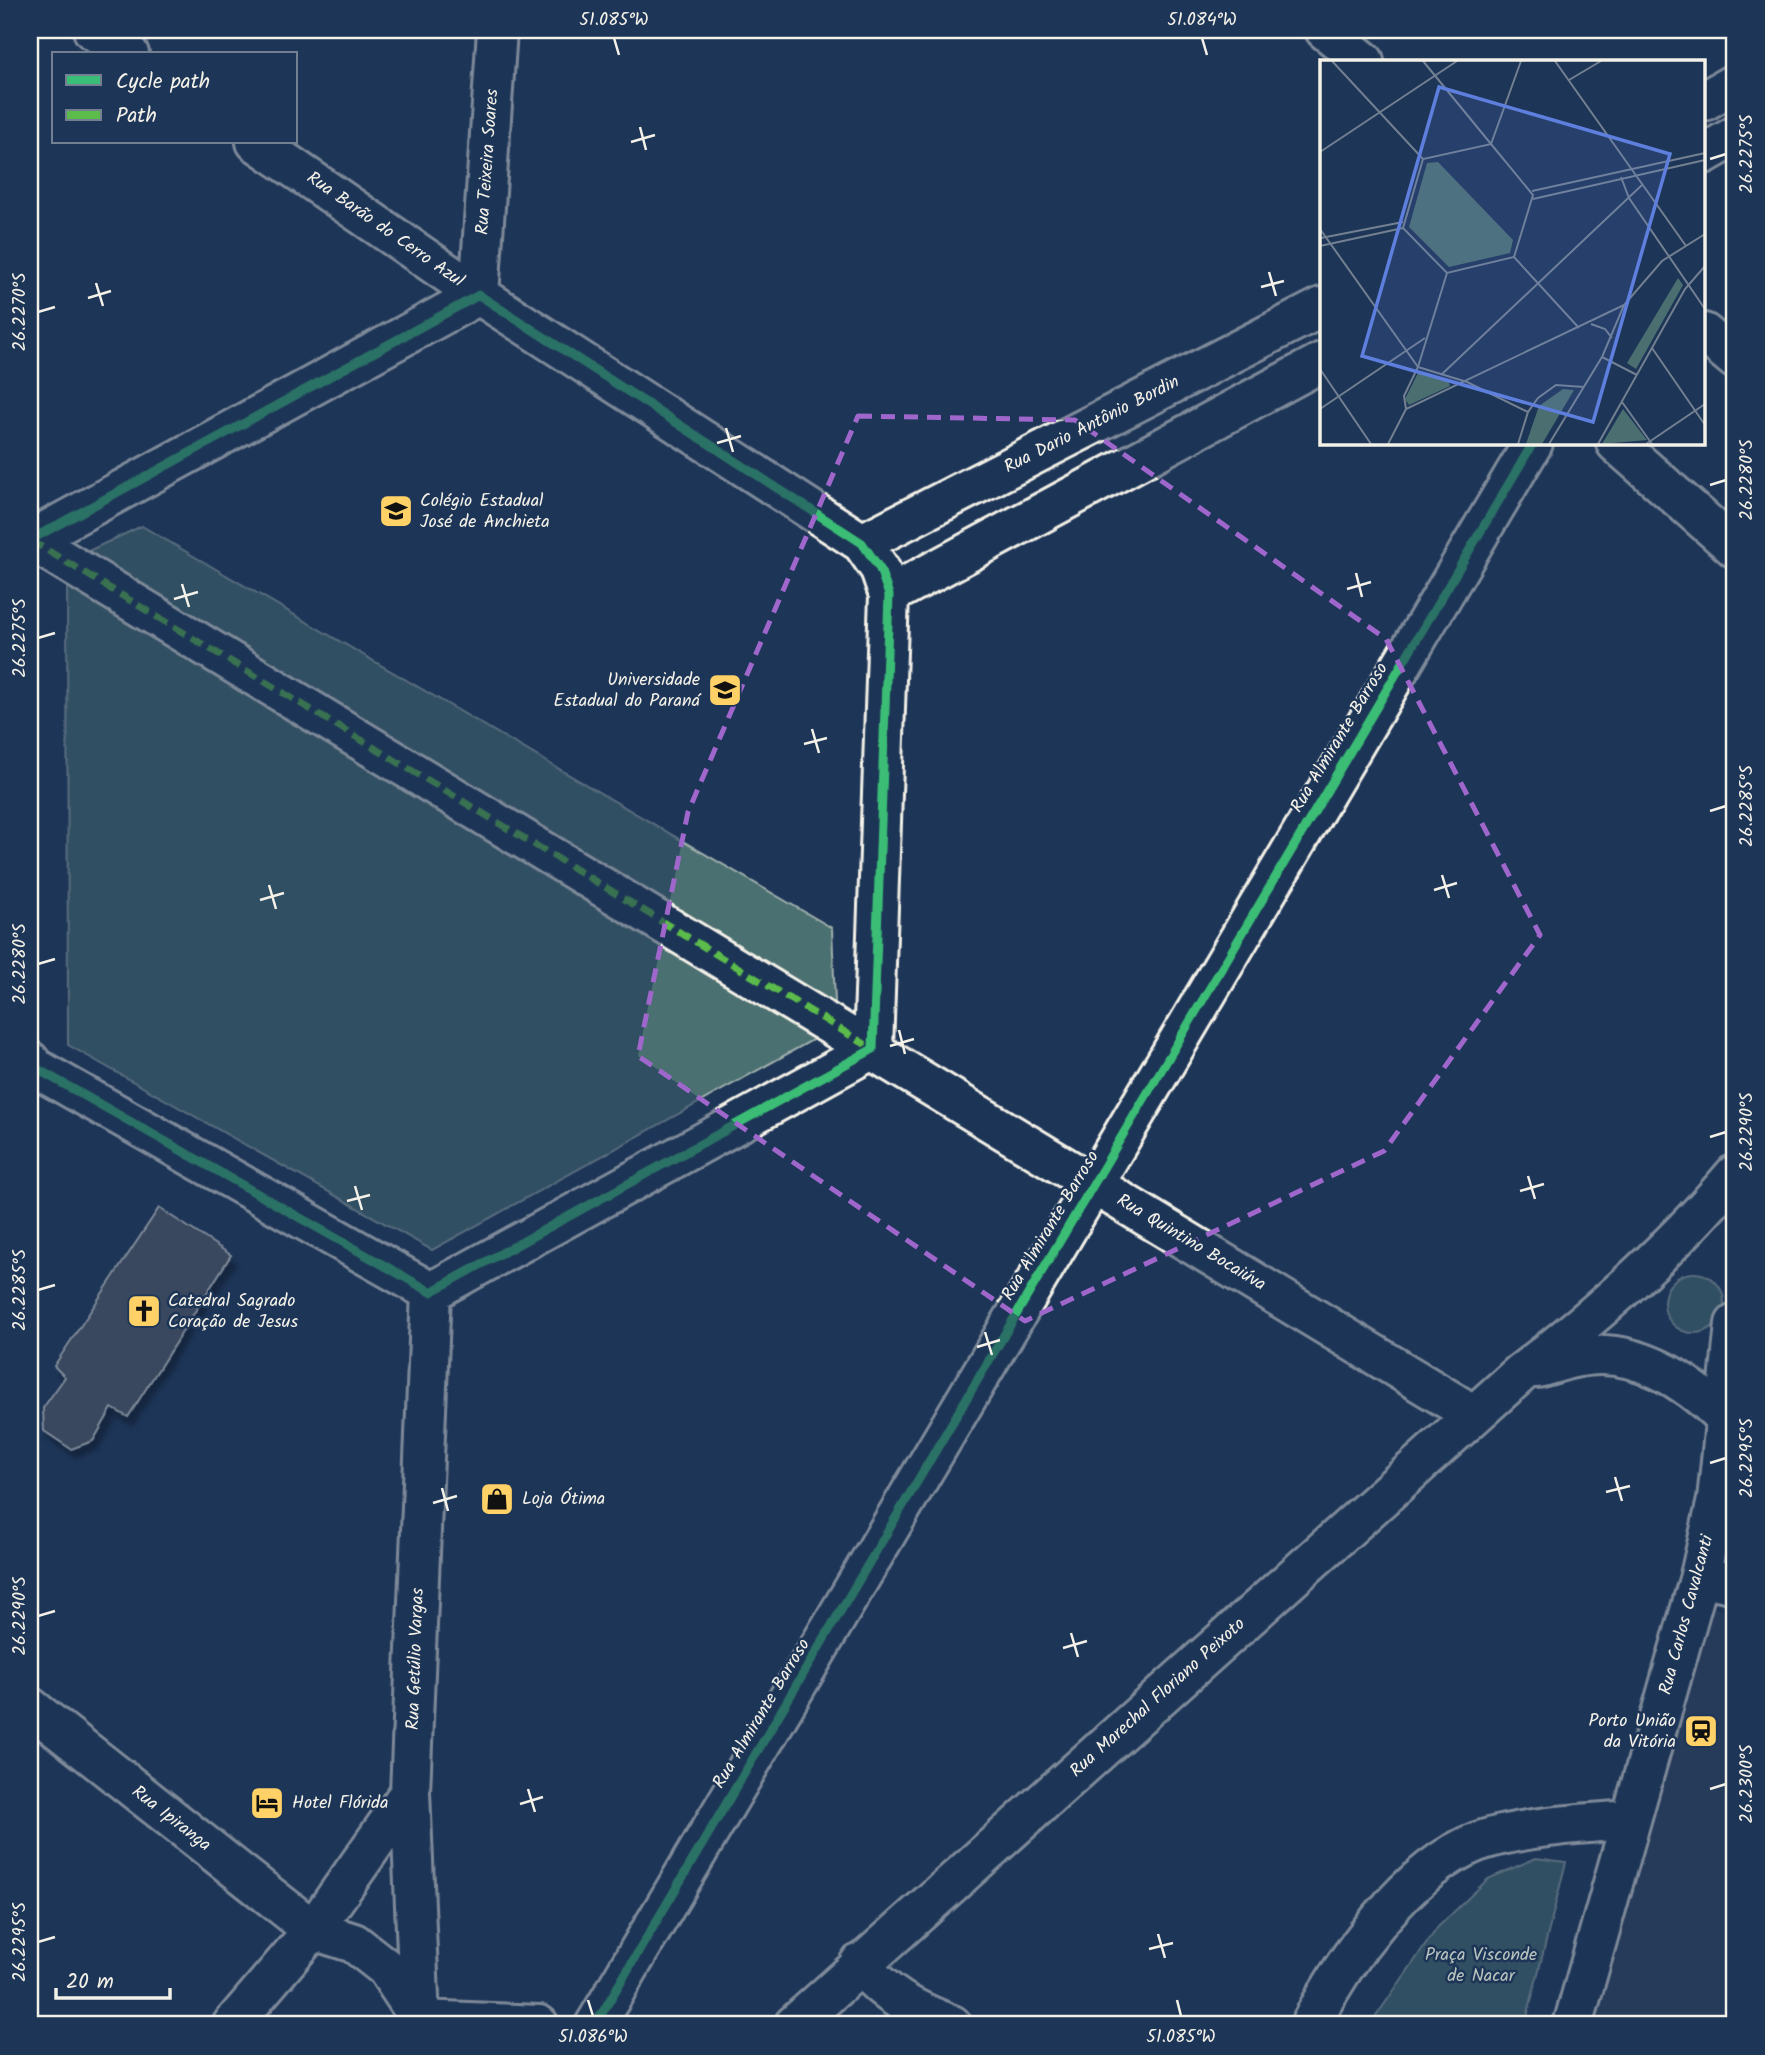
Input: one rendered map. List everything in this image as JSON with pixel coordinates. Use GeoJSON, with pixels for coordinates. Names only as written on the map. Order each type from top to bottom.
{"type":"FeatureCollection","features":[{"type":"Feature","properties":{"kind":"street"},"geometry":{"type":"LineString","coordinates":[[93,30],[126,52]]}},
{"type":"Feature","properties":{"kind":"street","name":"Rua Teixeira Soares"},"geometry":{"type":"LineString","coordinates":[[479,295],[497,30]]}},
{"type":"Feature","properties":{"kind":"street"},"geometry":{"type":"LineString","coordinates":[[1325,30],[1363,60]]}},
{"type":"Feature","properties":{"kind":"street"},"geometry":{"type":"LineString","coordinates":[[1706,100],[1735,83]]}},
{"type":"Feature","properties":{"kind":"street"},"geometry":{"type":"LineString","coordinates":[[1706,153],[1735,136]]}},
{"type":"Feature","properties":{"kind":"street","name":"Rua Barão do Cerro Azul"},"geometry":{"type":"LineString","coordinates":[[259,144],[479,295],[862,543]]}},
{"type":"Feature","properties":{"kind":"street"},"geometry":{"type":"LineString","coordinates":[[30,547],[30,540],[479,295]]}},
{"type":"Feature","properties":{"kind":"street","name":"Rua Dario Antônio Bordin"},"geometry":{"type":"LineString","coordinates":[[862,543],[1320,308]]}},
{"type":"Feature","properties":{"kind":"street"},"geometry":{"type":"LineString","coordinates":[[1706,336],[1735,359]]}},
{"type":"Feature","properties":{"kind":"street"},"geometry":{"type":"LineString","coordinates":[[889,595],[1320,363]]}},
{"type":"Feature","properties":{"kind":"street"},"geometry":{"type":"LineString","coordinates":[[1174,383],[1200,427]]}},
{"type":"Feature","properties":{"kind":"street","name":"Rua Almirante Barroso"},"geometry":{"type":"LineString","coordinates":[[595,2025],[1532,444]]}},
{"type":"Feature","properties":{"kind":"street"},"geometry":{"type":"LineString","coordinates":[[1617,444],[1735,548]]}},
{"type":"Feature","properties":{"kind":"street","name":"Rua Quintino Bocaiúva"},"geometry":{"type":"LineString","coordinates":[[30,540],[1474,1415]]}},
{"type":"Feature","properties":{"kind":"street"},"geometry":{"type":"LineString","coordinates":[[30,1065],[431,1292],[873,1049],[889,595],[880,569],[862,543]]}},
{"type":"Feature","properties":{"kind":"street","name":"Rua Marechal Floriano Peixoto"},"geometry":{"type":"LineString","coordinates":[[791,2025],[1521,1373],[1640,1277],[1694,1223],[1735,1174]]}},
{"type":"Feature","properties":{"kind":"street","name":"Rua Getúlio Vargas"},"geometry":{"type":"LineString","coordinates":[[419,2022],[410,1792],[431,1292]]}},
{"type":"Feature","properties":{"kind":"street","name":"Rua Carlos Cavalcanti"},"geometry":{"type":"LineString","coordinates":[[1631,1820],[1718,1580],[1717,1500],[1735,1324]]}},
{"type":"Feature","properties":{"kind":"street","name":"Rua Marechal Floriano Peixoto"},"geometry":{"type":"LineString","coordinates":[[1521,1373],[1581,1356],[1622,1358],[1672,1376],[1696,1390],[1724,1418]]}},
{"type":"Feature","properties":{"kind":"street","name":"Rua Ipiranga"},"geometry":{"type":"LineString","coordinates":[[30,1707],[313,1930]]}},
{"type":"Feature","properties":{"kind":"street"},"geometry":{"type":"LineString","coordinates":[[232,2025],[313,1930],[410,1792]]}},
{"type":"Feature","properties":{"kind":"street"},"geometry":{"type":"LineString","coordinates":[[1310,2025],[1328,1990],[1372,1928],[1432,1868],[1477,1842],[1543,1829],[1631,1820],[1573,2025]]}},
{"type":"Feature","properties":{"kind":"street"},"geometry":{"type":"LineString","coordinates":[[313,1930],[354,1943],[386,1968],[419,2022],[539,2025]]}},
{"type":"Feature","properties":{"kind":"street"},"geometry":{"type":"LineString","coordinates":[[859,1964],[880,1987],[906,2006],[952,2025]]}},
{"type":"Feature","properties":{"kind":"highlighted area"},"geometry":{"type":"Polygon","coordinates":[[[858,416],[1075,420],[1386,639],[1540,935],[1384,1151],[1025,1321],[638,1056],[688,812],[858,416]]]}},
{"type":"Feature","properties":{"kind":"shaded area","name":"Porto União da Vitória"},"geometry":{"type":"Polygon","coordinates":[[[1705,1606],[1735,1611],[1735,2025],[1596,2025],[1633,1851],[1705,1606]]]}},
{"type":"Feature","properties":{"kind":"green space"},"geometry":{"type":"Polygon","coordinates":[[[142,526],[832,928],[836,1027],[432,1250],[68,1045],[67,561],[142,526]]]}},
{"type":"Feature","properties":{"kind":"green space"},"geometry":{"type":"Polygon","coordinates":[[[1688,1273],[1700,1273],[1716,1281],[1722,1291],[1722,1315],[1716,1325],[1700,1333],[1688,1333],[1672,1325],[1664,1309],[1664,1297],[1672,1281],[1688,1273]]]}},
{"type":"Feature","properties":{"kind":"green space","name":"Praça Visconde de Nacar"},"geometry":{"type":"Polygon","coordinates":[[[1536,1858],[1566,1862],[1525,2025],[1370,2025],[1438,1927],[1488,1879],[1536,1858]]]}},
{"type":"Feature","properties":{"kind":"building","name":"Catedral Sagrado Coração de Jesus"},"geometry":{"type":"Polygon","coordinates":[[[159,1208],[231,1255],[128,1417],[112,1408],[93,1441],[71,1449],[44,1431],[43,1408],[65,1377],[54,1366],[159,1208]]]}},
{"type":"Feature","properties":{"kind":"marked path"},"geometry":{"type":"LineString","coordinates":[[30,540],[873,1049]]}},
{"type":"Feature","properties":{"kind":"cycle path"},"geometry":{"type":"LineString","coordinates":[[30,547],[30,540],[479,295],[862,543],[880,569],[889,595],[873,1049],[431,1292],[32,1066],[30,1061]]}},
{"type":"Feature","properties":{"kind":"cycle path"},"geometry":{"type":"LineString","coordinates":[[595,2025],[1532,444]]}},
{"type":"Feature","properties":{"kind":"place","name":"Colégio Estadual José de Anchieta"},"geometry":{"type":"Point","coordinates":[396,511]}},
{"type":"Feature","properties":{"kind":"place","name":"Universidade Estadual do Paraná"},"geometry":{"type":"Point","coordinates":[725,690]}},
{"type":"Feature","properties":{"kind":"place","name":"Catedral Sagrado Coração de Jesus"},"geometry":{"type":"Point","coordinates":[144,1311]}},
{"type":"Feature","properties":{"kind":"place","name":"Loja Ótima"},"geometry":{"type":"Point","coordinates":[497,1499]}},
{"type":"Feature","properties":{"kind":"place","name":"Porto União da Vitória"},"geometry":{"type":"Point","coordinates":[1701,1731]}},
{"type":"Feature","properties":{"kind":"place","name":"Hotel Flórida"},"geometry":{"type":"Point","coordinates":[267,1803]}}]}
